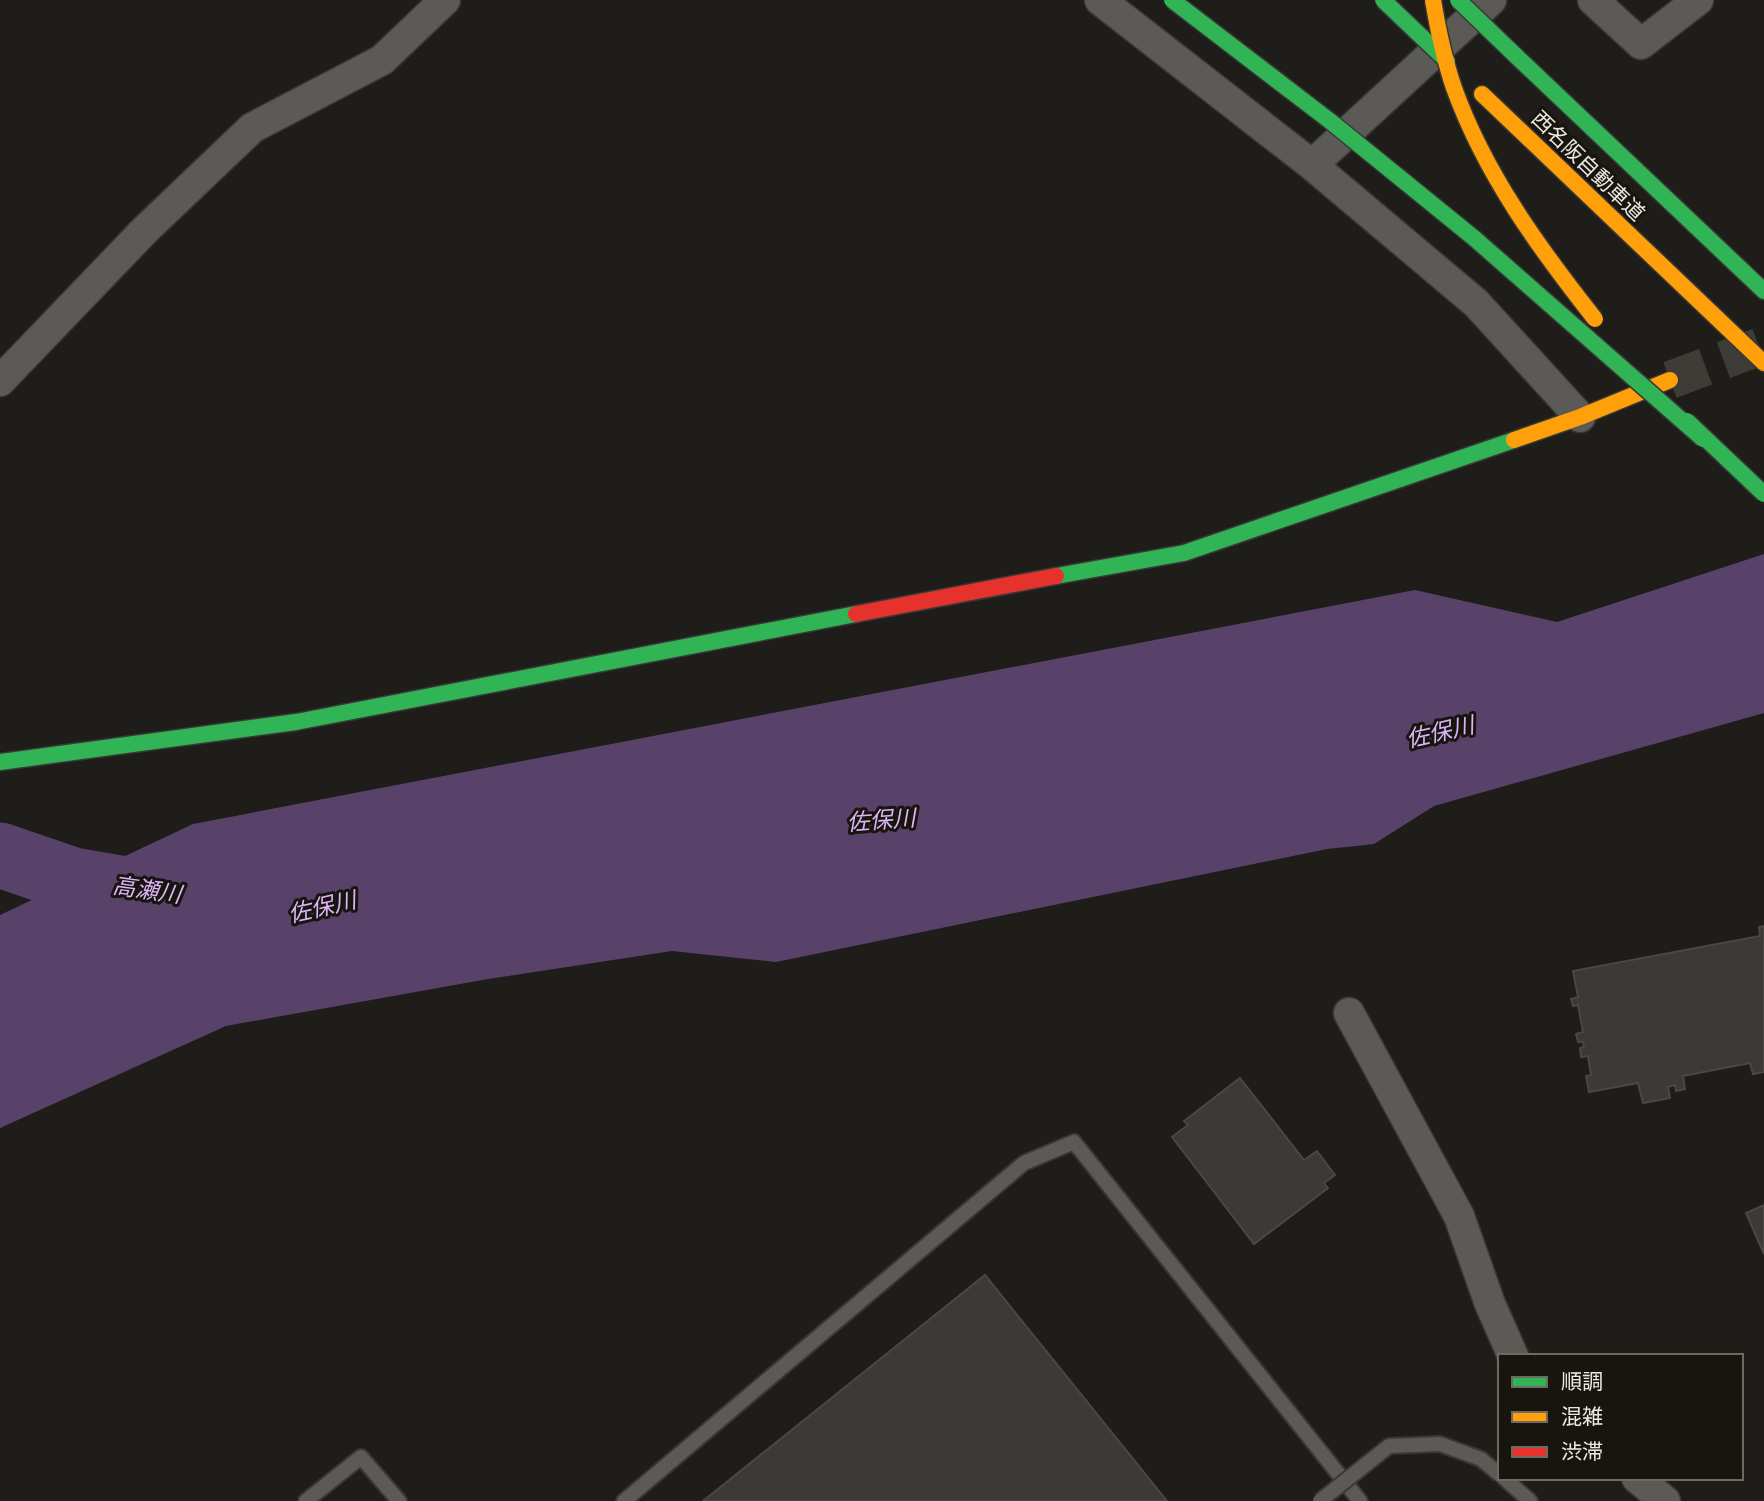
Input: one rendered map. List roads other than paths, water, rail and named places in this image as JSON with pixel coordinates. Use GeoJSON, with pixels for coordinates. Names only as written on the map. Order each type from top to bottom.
{"type":"FeatureCollection","features":[{"type":"Feature","properties":{"kind":"main road"},"geometry":{"type":"LineString","coordinates":[[1172,0],[1330,121],[1474,238],[1764,494]]}},
{"type":"Feature","properties":{"kind":"main road","name":"西名阪自動車道"},"geometry":{"type":"LineString","coordinates":[[1383,0],[1764,363]]}},
{"type":"Feature","properties":{"kind":"main road"},"geometry":{"type":"LineString","coordinates":[[1433,0],[1436,22],[1462,113],[1505,194],[1555,271],[1615,344],[1703,439]]}},
{"type":"Feature","properties":{"kind":"main road","name":"西名阪自動車道"},"geometry":{"type":"LineString","coordinates":[[1458,0],[1764,292]]}},
{"type":"Feature","properties":{"kind":"main road"},"geometry":{"type":"LineString","coordinates":[[0,762],[296,722],[1184,553],[1580,417],[1670,380]]}},
{"type":"Feature","properties":{"kind":"street"},"geometry":{"type":"LineString","coordinates":[[0,381],[144,232],[252,128],[382,61],[445,0]]}},
{"type":"Feature","properties":{"kind":"street"},"geometry":{"type":"LineString","coordinates":[[1100,0],[1312,165],[1476,303],[1580,417]]}},
{"type":"Feature","properties":{"kind":"street"},"geometry":{"type":"LineString","coordinates":[[1312,165],[1491,0]]}},
{"type":"Feature","properties":{"kind":"street"},"geometry":{"type":"LineString","coordinates":[[1593,0],[1641,44],[1698,0]]}},
{"type":"Feature","properties":{"kind":"street"},"geometry":{"type":"LineString","coordinates":[[1349,1013],[1459,1216],[1490,1304],[1512,1354]]}},
{"type":"Feature","properties":{"kind":"street"},"geometry":{"type":"LineString","coordinates":[[1639,1480],[1665,1501]]}},
{"type":"Feature","properties":{"kind":"lane"},"geometry":{"type":"LineString","coordinates":[[624,1501],[1024,1163],[1074,1142],[1360,1501]]}},
{"type":"Feature","properties":{"kind":"lane"},"geometry":{"type":"LineString","coordinates":[[1320,1501],[1389,1446],[1440,1444],[1481,1459],[1498,1474]]}},
{"type":"Feature","properties":{"kind":"lane"},"geometry":{"type":"LineString","coordinates":[[306,1501],[361,1457],[399,1501]]}},
{"type":"Feature","properties":{"kind":"lane"},"geometry":{"type":"LineString","coordinates":[[1506,1480],[1530,1501]]}},
{"type":"Feature","properties":{"kind":"water","name":"佐保川"},"geometry":{"type":"Polygon","coordinates":[[[1764,554],[1764,713],[1434,806],[1374,844],[1327,849],[776,962],[672,951],[488,979],[226,1026],[0,1128],[0,915],[193,824],[1415,590],[1557,622],[1764,554]]]}},
{"type":"Feature","properties":{"kind":"waterway","name":"高瀬川"},"geometry":{"type":"LineString","coordinates":[[0,855],[73,880],[162,895]]}},
{"type":"Feature","properties":{"kind":"tunnel"},"geometry":{"type":"LineString","coordinates":[[1670,380],[1764,345]]}}]}
